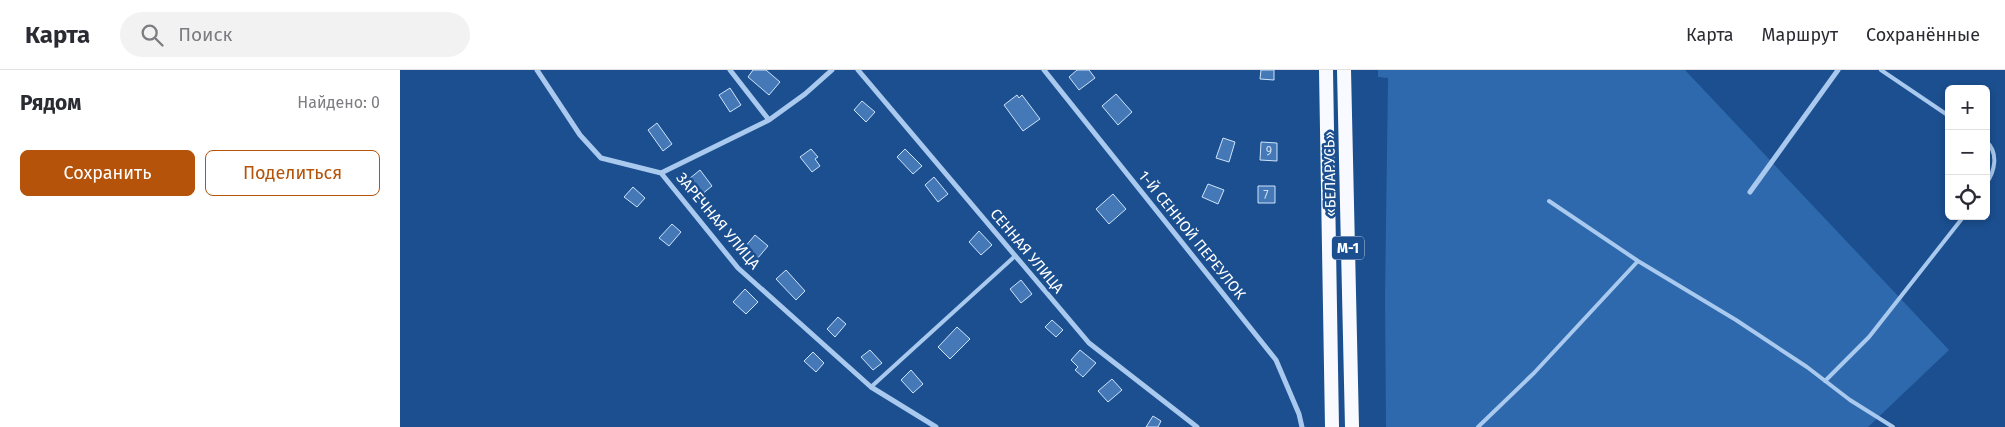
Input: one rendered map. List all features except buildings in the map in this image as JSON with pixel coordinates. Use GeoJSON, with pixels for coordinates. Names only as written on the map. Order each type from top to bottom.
{"type":"FeatureCollection","features":[{"type":"Feature","properties":{"kind":"highway","name":"«БЕЛАРУСЬ»"},"geometry":{"type":"LineString","coordinates":[[1326,70],[1332,427]]}},
{"type":"Feature","properties":{"kind":"highway","name":"«БЕЛАРУСЬ»"},"geometry":{"type":"LineString","coordinates":[[1344,70],[1352,427]]}},
{"type":"Feature","properties":{"kind":"street","name":"ЗАРЕЧНАЯ УЛИЦА"},"geometry":{"type":"LineString","coordinates":[[537,70],[580,135],[601,158],[661,173],[738,268],[871,387],[936,427]]}},
{"type":"Feature","properties":{"kind":"street"},"geometry":{"type":"LineString","coordinates":[[730,70],[769,120]]}},
{"type":"Feature","properties":{"kind":"street"},"geometry":{"type":"LineString","coordinates":[[661,173],[769,120],[805,94],[832,70]]}},
{"type":"Feature","properties":{"kind":"street","name":"СЕННАЯ УЛИЦА"},"geometry":{"type":"LineString","coordinates":[[858,70],[1088,343],[1197,427]]}},
{"type":"Feature","properties":{"kind":"street","name":"1-Й СЕННОЙ ПЕРЕУЛОК"},"geometry":{"type":"LineString","coordinates":[[1044,70],[1276,360],[1299,414],[1302,427]]}},
{"type":"Feature","properties":{"kind":"street"},"geometry":{"type":"LineString","coordinates":[[1750,192],[1838,70]]}},
{"type":"Feature","properties":{"kind":"lane"},"geometry":{"type":"LineString","coordinates":[[1881,70],[1945,113]]}},
{"type":"Feature","properties":{"kind":"lane"},"geometry":{"type":"LineString","coordinates":[[1990,146],[1993,149],[1995,158],[1990,178]]}},
{"type":"Feature","properties":{"kind":"lane"},"geometry":{"type":"LineString","coordinates":[[1549,201],[1638,261],[1736,320],[1850,400],[1893,427]]}},
{"type":"Feature","properties":{"kind":"lane"},"geometry":{"type":"LineString","coordinates":[[1825,381],[1869,337],[1961,220]]}},
{"type":"Feature","properties":{"kind":"lane"},"geometry":{"type":"LineString","coordinates":[[871,387],[1014,257]]}},
{"type":"Feature","properties":{"kind":"lane"},"geometry":{"type":"LineString","coordinates":[[1478,427],[1534,373],[1638,261]]}},
{"type":"Feature","properties":{"kind":"shaded area"},"geometry":{"type":"Polygon","coordinates":[[[1378,70],[1685,70],[1949,350],[1868,427],[1386,427],[1385,298],[1388,78],[1378,77],[1378,70]]]}}]}
